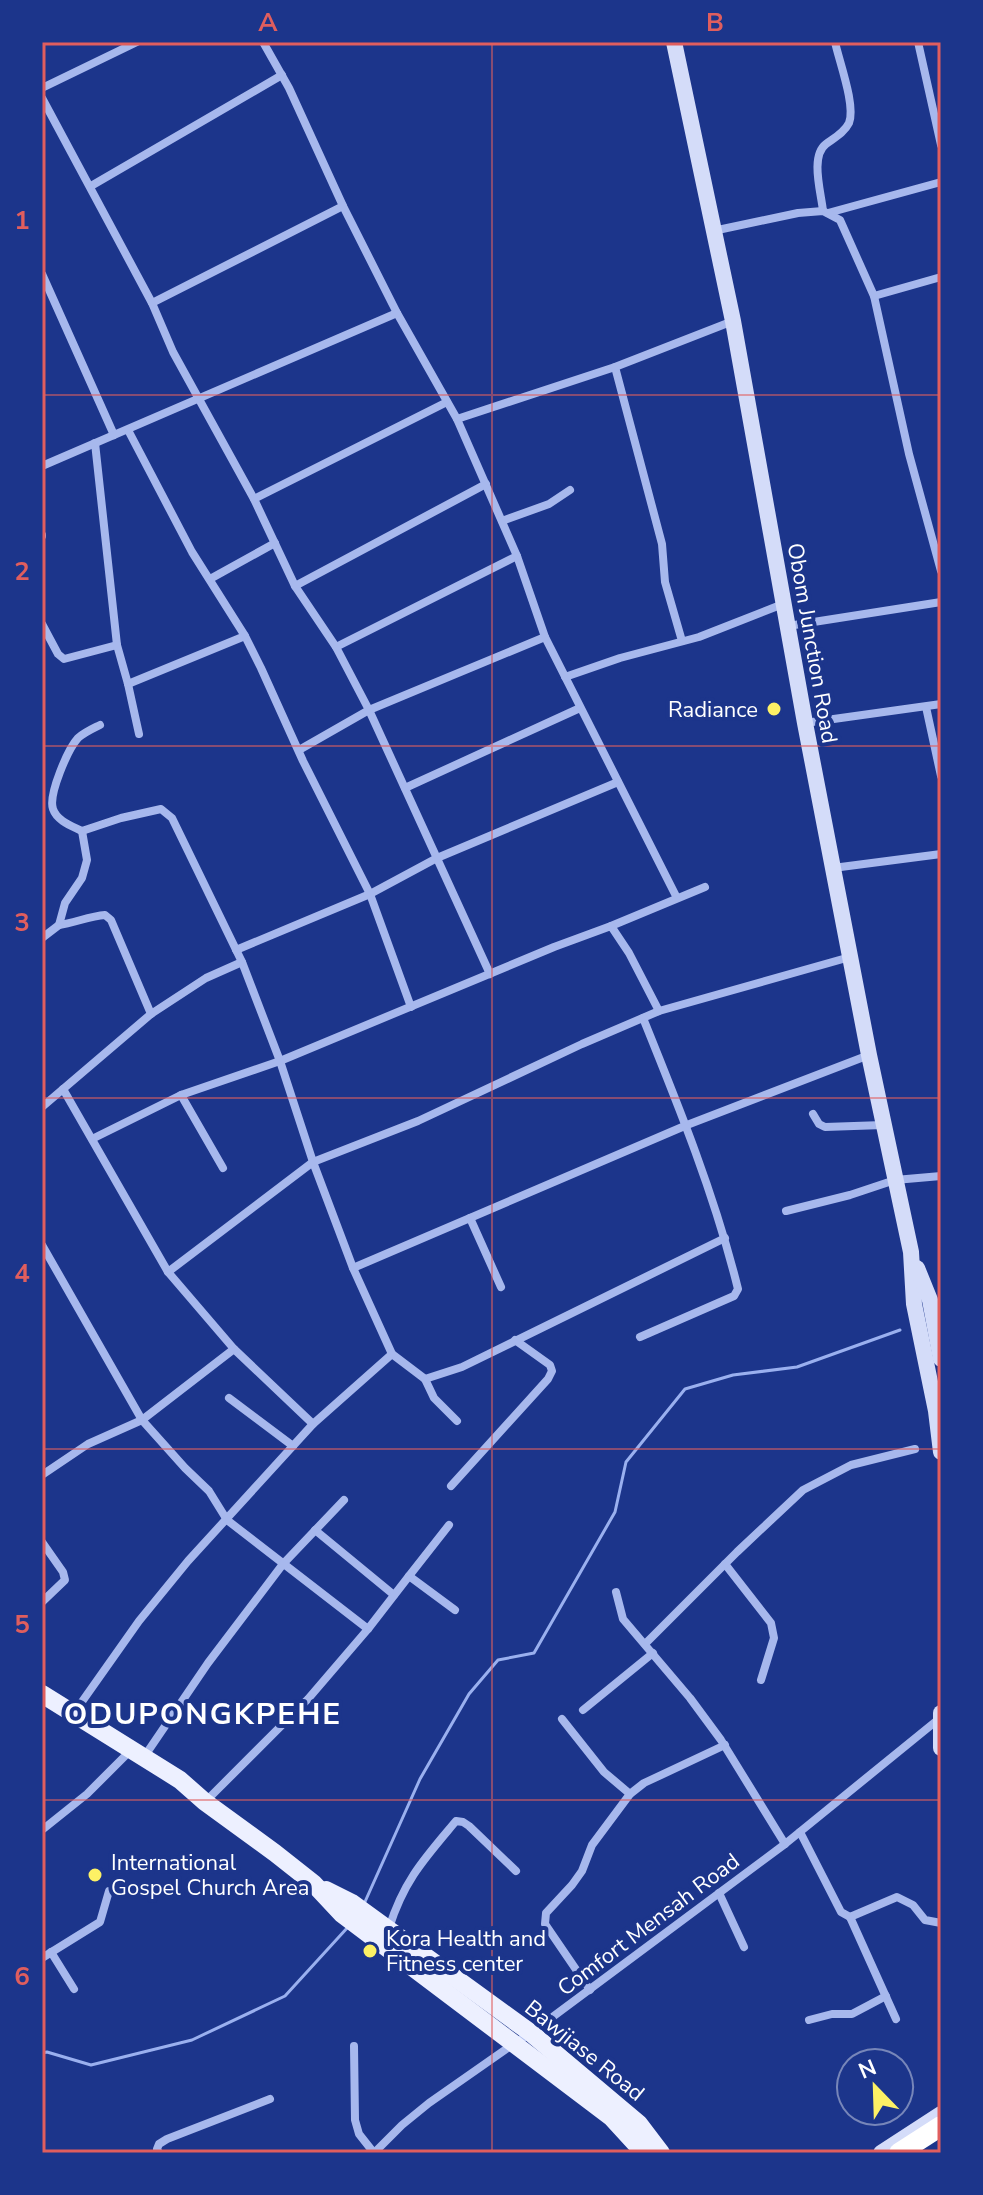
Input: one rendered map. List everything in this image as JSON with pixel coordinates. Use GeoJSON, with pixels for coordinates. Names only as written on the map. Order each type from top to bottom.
{"type":"FeatureCollection","features":[{"type":"Feature","properties":{"kind":"highway"},"geometry":{"type":"LineString","coordinates":[[899,2153],[941,2126]]}},
{"type":"Feature","properties":{"kind":"highway"},"geometry":{"type":"LineString","coordinates":[[922,2153],[941,2141]]}},
{"type":"Feature","properties":{"kind":"main road","name":"Obom Junction Road"},"geometry":{"type":"LineString","coordinates":[[674,42],[733,321],[805,723],[883,1125],[911,1252],[930,1300],[941,1359]]}},
{"type":"Feature","properties":{"kind":"main road","name":"Obom Junction Road"},"geometry":{"type":"LineString","coordinates":[[911,1252],[914,1304],[936,1411],[941,1452]]}},
{"type":"Feature","properties":{"kind":"main road","name":"Bawjiase Road"},"geometry":{"type":"LineString","coordinates":[[42,1694],[180,1780],[313,1883],[622,2109],[639,2124],[661,2153]]}},
{"type":"Feature","properties":{"kind":"main road"},"geometry":{"type":"LineString","coordinates":[[941,1716],[941,1748]]}},
{"type":"Feature","properties":{"kind":"main road","name":"Bawjiase Road"},"geometry":{"type":"LineString","coordinates":[[366,1922],[389,1929],[523,2038],[611,2117],[644,2153]]}},
{"type":"Feature","properties":{"kind":"main road"},"geometry":{"type":"LineString","coordinates":[[881,2153],[941,2114]]}},
{"type":"Feature","properties":{"kind":"street"},"geometry":{"type":"LineString","coordinates":[[42,88],[137,42]]}},
{"type":"Feature","properties":{"kind":"street"},"geometry":{"type":"LineString","coordinates":[[263,42],[282,75],[397,313],[457,419],[517,556],[545,637],[677,898]]}},
{"type":"Feature","properties":{"kind":"street"},"geometry":{"type":"LineString","coordinates":[[825,212],[816,159],[821,147],[841,134],[850,121],[851,107],[835,42]]}},
{"type":"Feature","properties":{"kind":"street"},"geometry":{"type":"LineString","coordinates":[[918,42],[941,145]]}},
{"type":"Feature","properties":{"kind":"street"},"geometry":{"type":"LineString","coordinates":[[91,186],[282,75]]}},
{"type":"Feature","properties":{"kind":"street"},"geometry":{"type":"LineString","coordinates":[[42,98],[152,303],[173,352],[254,499],[295,586],[336,647],[369,710],[490,974]]}},
{"type":"Feature","properties":{"kind":"street"},"geometry":{"type":"LineString","coordinates":[[713,231],[798,213],[825,212],[941,182]]}},
{"type":"Feature","properties":{"kind":"street"},"geometry":{"type":"LineString","coordinates":[[152,303],[343,206]]}},
{"type":"Feature","properties":{"kind":"street"},"geometry":{"type":"LineString","coordinates":[[825,212],[840,220],[874,296],[909,454],[941,571]]}},
{"type":"Feature","properties":{"kind":"street"},"geometry":{"type":"LineString","coordinates":[[42,274],[114,435]]}},
{"type":"Feature","properties":{"kind":"street"},"geometry":{"type":"LineString","coordinates":[[874,296],[941,277]]}},
{"type":"Feature","properties":{"kind":"street"},"geometry":{"type":"LineString","coordinates":[[42,466],[397,313]]}},
{"type":"Feature","properties":{"kind":"street"},"geometry":{"type":"LineString","coordinates":[[457,419],[615,367],[733,321]]}},
{"type":"Feature","properties":{"kind":"street"},"geometry":{"type":"LineString","coordinates":[[615,367],[662,544],[665,582],[682,641]]}},
{"type":"Feature","properties":{"kind":"street"},"geometry":{"type":"LineString","coordinates":[[254,499],[447,402]]}},
{"type":"Feature","properties":{"kind":"street"},"geometry":{"type":"LineString","coordinates":[[128,430],[192,552],[245,636],[370,894],[411,1007]]}},
{"type":"Feature","properties":{"kind":"street"},"geometry":{"type":"LineString","coordinates":[[95,443],[117,645],[139,734]]}},
{"type":"Feature","properties":{"kind":"street"},"geometry":{"type":"LineString","coordinates":[[295,586],[486,484]]}},
{"type":"Feature","properties":{"kind":"street"},"geometry":{"type":"LineString","coordinates":[[502,521],[549,504],[570,490]]}},
{"type":"Feature","properties":{"kind":"street"},"geometry":{"type":"LineString","coordinates":[[210,579],[275,543]]}},
{"type":"Feature","properties":{"kind":"street"},"geometry":{"type":"LineString","coordinates":[[336,647],[517,556]]}},
{"type":"Feature","properties":{"kind":"street"},"geometry":{"type":"LineString","coordinates":[[787,626],[941,602]]}},
{"type":"Feature","properties":{"kind":"street"},"geometry":{"type":"LineString","coordinates":[[565,677],[682,641],[783,604]]}},
{"type":"Feature","properties":{"kind":"street"},"geometry":{"type":"LineString","coordinates":[[42,624],[58,654],[64,659],[117,645]]}},
{"type":"Feature","properties":{"kind":"street"},"geometry":{"type":"LineString","coordinates":[[128,684],[245,636]]}},
{"type":"Feature","properties":{"kind":"street"},"geometry":{"type":"LineString","coordinates":[[299,750],[369,710],[545,637]]}},
{"type":"Feature","properties":{"kind":"street"},"geometry":{"type":"LineString","coordinates":[[805,723],[941,704]]}},
{"type":"Feature","properties":{"kind":"street"},"geometry":{"type":"LineString","coordinates":[[926,707],[941,776]]}},
{"type":"Feature","properties":{"kind":"street"},"geometry":{"type":"LineString","coordinates":[[405,788],[580,708]]}},
{"type":"Feature","properties":{"kind":"street"},"geometry":{"type":"LineString","coordinates":[[100,725],[86,731],[66,757],[53,793],[51,805],[55,814],[66,824],[82,831],[161,809],[172,818],[242,962],[353,1268],[392,1354],[425,1379],[434,1398],[457,1421]]}},
{"type":"Feature","properties":{"kind":"street"},"geometry":{"type":"LineString","coordinates":[[236,950],[370,894],[437,858],[618,782]]}},
{"type":"Feature","properties":{"kind":"street"},"geometry":{"type":"LineString","coordinates":[[59,925],[65,903],[85,869],[87,860],[82,831]]}},
{"type":"Feature","properties":{"kind":"street"},"geometry":{"type":"LineString","coordinates":[[833,868],[941,854]]}},
{"type":"Feature","properties":{"kind":"street"},"geometry":{"type":"LineString","coordinates":[[92,1139],[181,1095],[280,1061],[705,887]]}},
{"type":"Feature","properties":{"kind":"street"},"geometry":{"type":"LineString","coordinates":[[42,938],[59,925],[105,915],[111,920],[151,1014]]}},
{"type":"Feature","properties":{"kind":"street"},"geometry":{"type":"LineString","coordinates":[[611,926],[659,1011]]}},
{"type":"Feature","properties":{"kind":"street"},"geometry":{"type":"LineString","coordinates":[[168,1272],[313,1162],[418,1121],[659,1011],[851,957]]}},
{"type":"Feature","properties":{"kind":"street"},"geometry":{"type":"LineString","coordinates":[[43,1104],[151,1014],[206,978],[242,962]]}},
{"type":"Feature","properties":{"kind":"street"},"geometry":{"type":"LineString","coordinates":[[640,1337],[734,1296],[738,1289],[725,1238],[687,1125],[643,1018]]}},
{"type":"Feature","properties":{"kind":"street"},"geometry":{"type":"LineString","coordinates":[[353,1268],[687,1125],[869,1055]]}},
{"type":"Feature","properties":{"kind":"street"},"geometry":{"type":"LineString","coordinates":[[63,1089],[168,1272],[234,1349],[313,1424]]}},
{"type":"Feature","properties":{"kind":"street"},"geometry":{"type":"LineString","coordinates":[[181,1095],[223,1168]]}},
{"type":"Feature","properties":{"kind":"street"},"geometry":{"type":"LineString","coordinates":[[813,1114],[825,1127],[883,1125]]}},
{"type":"Feature","properties":{"kind":"street"},"geometry":{"type":"LineString","coordinates":[[786,1211],[895,1180],[941,1176]]}},
{"type":"Feature","properties":{"kind":"street"},"geometry":{"type":"LineString","coordinates":[[470,1218],[501,1287]]}},
{"type":"Feature","properties":{"kind":"street"},"geometry":{"type":"LineString","coordinates":[[425,1379],[462,1367],[725,1238]]}},
{"type":"Feature","properties":{"kind":"street"},"geometry":{"type":"LineString","coordinates":[[42,1245],[142,1420],[209,1491],[227,1520],[368,1629]]}},
{"type":"Feature","properties":{"kind":"street"},"geometry":{"type":"LineString","coordinates":[[451,1486],[552,1371],[550,1365],[515,1340]]}},
{"type":"Feature","properties":{"kind":"street"},"geometry":{"type":"LineString","coordinates":[[42,1475],[88,1444],[142,1420],[234,1349]]}},
{"type":"Feature","properties":{"kind":"street"},"geometry":{"type":"LineString","coordinates":[[74,1713],[139,1621],[188,1561],[313,1424],[392,1354]]}},
{"type":"Feature","properties":{"kind":"street"},"geometry":{"type":"LineString","coordinates":[[229,1398],[293,1446]]}},
{"type":"Feature","properties":{"kind":"street"},"geometry":{"type":"LineString","coordinates":[[645,1644],[803,1490],[851,1465],[915,1449]]}},
{"type":"Feature","properties":{"kind":"street"},"geometry":{"type":"LineString","coordinates":[[42,1830],[138,1753],[283,1564],[344,1500]]}},
{"type":"Feature","properties":{"kind":"street"},"geometry":{"type":"LineString","coordinates":[[205,1802],[308,1699],[368,1629],[449,1525]]}},
{"type":"Feature","properties":{"kind":"street"},"geometry":{"type":"LineString","coordinates":[[315,1530],[394,1595]]}},
{"type":"Feature","properties":{"kind":"street"},"geometry":{"type":"LineString","coordinates":[[42,1542],[63,1572],[65,1580],[42,1602]]}},
{"type":"Feature","properties":{"kind":"street"},"geometry":{"type":"LineString","coordinates":[[725,1564],[771,1623],[774,1638],[761,1680]]}},
{"type":"Feature","properties":{"kind":"street"},"geometry":{"type":"LineString","coordinates":[[409,1576],[455,1610]]}},
{"type":"Feature","properties":{"kind":"street"},"geometry":{"type":"LineString","coordinates":[[616,1592],[623,1619],[725,1745],[785,1844]]}},
{"type":"Feature","properties":{"kind":"street"},"geometry":{"type":"LineString","coordinates":[[583,1710],[653,1653]]}},
{"type":"Feature","properties":{"kind":"street","name":"Comfort Mensah Road"},"geometry":{"type":"LineString","coordinates":[[374,2153],[429,2103],[590,1990],[785,1844],[941,1716]]}},
{"type":"Feature","properties":{"kind":"street"},"geometry":{"type":"LineString","coordinates":[[562,1719],[604,1772],[630,1794]]}},
{"type":"Feature","properties":{"kind":"street"},"geometry":{"type":"LineString","coordinates":[[590,1990],[545,1924],[546,1913],[577,1878],[592,1845],[630,1794],[644,1783],[725,1745]]}},
{"type":"Feature","properties":{"kind":"street"},"geometry":{"type":"LineString","coordinates":[[389,1929],[413,1873],[456,1821],[469,1826],[516,1871]]}},
{"type":"Feature","properties":{"kind":"street"},"geometry":{"type":"LineString","coordinates":[[800,1832],[841,1912],[850,1917],[896,2019]]}},
{"type":"Feature","properties":{"kind":"street"},"geometry":{"type":"LineString","coordinates":[[42,1958],[100,1922],[109,1891]]}},
{"type":"Feature","properties":{"kind":"street"},"geometry":{"type":"LineString","coordinates":[[719,1893],[744,1947]]}},
{"type":"Feature","properties":{"kind":"street"},"geometry":{"type":"LineString","coordinates":[[850,1917],[897,1897],[913,1905],[925,1920],[941,1923]]}},
{"type":"Feature","properties":{"kind":"street"},"geometry":{"type":"LineString","coordinates":[[51,1952],[74,1989]]}},
{"type":"Feature","properties":{"kind":"street"},"geometry":{"type":"LineString","coordinates":[[809,2020],[832,2014],[852,2014],[886,1996]]}},
{"type":"Feature","properties":{"kind":"street"},"geometry":{"type":"LineString","coordinates":[[354,2046],[355,2120],[359,2134],[374,2153]]}},
{"type":"Feature","properties":{"kind":"street"},"geometry":{"type":"LineString","coordinates":[[159,2153],[159,2144],[167,2139],[270,2099]]}},
{"type":"Feature","properties":{"kind":"waterway"},"geometry":{"type":"LineString","coordinates":[[364,1904],[420,1779],[469,1694],[498,1660],[534,1653],[615,1512],[626,1462],[685,1389],[733,1375],[797,1367],[900,1330]]}},
{"type":"Feature","properties":{"kind":"waterway"},"geometry":{"type":"LineString","coordinates":[[42,2053],[91,2065],[192,2040],[285,1996],[348,1927]]}},
{"type":"Feature","properties":{"kind":"place","name":"Radiance"},"geometry":{"type":"Point","coordinates":[774,709]}},
{"type":"Feature","properties":{"kind":"place","name":"International Gospel Church Area"},"geometry":{"type":"Point","coordinates":[95,1875]}},
{"type":"Feature","properties":{"kind":"place","name":"Kora Health and Fitness center"},"geometry":{"type":"Point","coordinates":[370,1951]}},
{"type":"Feature","properties":{"kind":"district","name":"ODUPONGKPEHE"},"geometry":{"type":"Point","coordinates":[203,1714]}}]}
